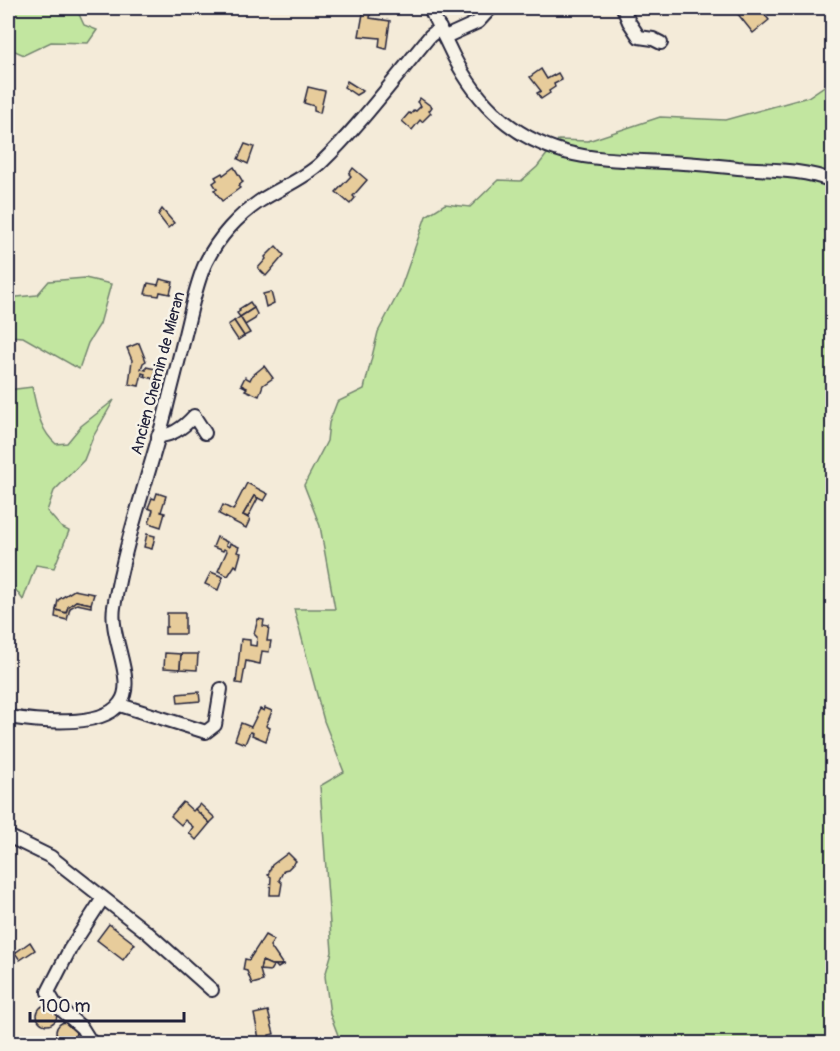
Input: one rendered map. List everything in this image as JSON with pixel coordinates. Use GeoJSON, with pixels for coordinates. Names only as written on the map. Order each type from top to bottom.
{"type":"FeatureCollection","features":[{"type":"Feature","properties":{"kind":"street"},"geometry":{"type":"LineString","coordinates":[[430,8],[464,77],[478,98],[497,115],[537,142],[566,152],[625,160],[788,171],[825,178],[832,182]]}},
{"type":"Feature","properties":{"kind":"street"},"geometry":{"type":"LineString","coordinates":[[442,33],[478,22],[491,8]]}},
{"type":"Feature","properties":{"kind":"street"},"geometry":{"type":"LineString","coordinates":[[623,8],[639,37],[661,43]]}},
{"type":"Feature","properties":{"kind":"street","name":"Ancien Chemin de Mieran"},"geometry":{"type":"LineString","coordinates":[[120,705],[127,690],[126,678],[112,627],[113,608],[132,526],[197,286],[207,260],[242,215],[260,201],[319,165],[430,36],[442,33]]}},
{"type":"Feature","properties":{"kind":"street"},"geometry":{"type":"LineString","coordinates":[[158,436],[165,436],[184,427],[194,416],[204,433]]}},
{"type":"Feature","properties":{"kind":"street"},"geometry":{"type":"LineString","coordinates":[[8,717],[45,722],[72,722],[91,719],[120,705],[206,732],[215,725],[221,689]]}},
{"type":"Feature","properties":{"kind":"street"},"geometry":{"type":"LineString","coordinates":[[8,836],[51,857],[148,933],[212,990]]}},
{"type":"Feature","properties":{"kind":"street"},"geometry":{"type":"LineString","coordinates":[[92,1044],[82,1028],[55,1004],[48,992],[70,949],[103,898]]}},
{"type":"Feature","properties":{"kind":"green space"},"geometry":{"type":"Polygon","coordinates":[[[8,8],[73,8],[77,10],[84,25],[97,30],[88,43],[51,42],[24,55],[8,48],[8,8]]]}},
{"type":"Feature","properties":{"kind":"green space"},"geometry":{"type":"Polygon","coordinates":[[[832,81],[832,1043],[341,1043],[330,1014],[325,976],[332,952],[320,786],[344,772],[324,721],[294,609],[335,609],[320,526],[304,485],[327,441],[329,423],[337,402],[364,389],[378,332],[400,290],[426,216],[445,204],[470,207],[498,180],[521,181],[537,167],[558,140],[588,141],[660,117],[725,120],[808,97],[832,81]]]}},
{"type":"Feature","properties":{"kind":"green space"},"geometry":{"type":"Polygon","coordinates":[[[85,278],[111,284],[100,324],[88,343],[79,369],[23,337],[8,336],[8,302],[17,297],[37,295],[49,281],[85,278]]]}},
{"type":"Feature","properties":{"kind":"green space"},"geometry":{"type":"Polygon","coordinates":[[[32,387],[42,425],[56,444],[67,443],[81,426],[114,400],[93,437],[84,460],[54,491],[47,511],[61,527],[69,531],[54,568],[36,565],[23,600],[8,579],[8,390],[32,387]]]}},
{"type":"Feature","properties":{"kind":"building"},"geometry":{"type":"Polygon","coordinates":[[[364,8],[371,8],[370,18],[390,21],[386,49],[379,47],[380,38],[359,36],[364,8]]]}},
{"type":"Feature","properties":{"kind":"building"},"geometry":{"type":"Polygon","coordinates":[[[733,8],[765,8],[761,10],[769,20],[753,33],[733,8]]]}},
{"type":"Feature","properties":{"kind":"building"},"geometry":{"type":"Polygon","coordinates":[[[541,69],[547,79],[558,73],[562,80],[554,84],[555,87],[549,91],[550,93],[541,99],[537,93],[541,91],[530,77],[541,69]]]}},
{"type":"Feature","properties":{"kind":"building"},"geometry":{"type":"Polygon","coordinates":[[[347,81],[363,91],[356,95],[344,87],[347,81]]]}},
{"type":"Feature","properties":{"kind":"building"},"geometry":{"type":"Polygon","coordinates":[[[308,87],[325,91],[320,113],[314,111],[314,106],[304,103],[308,87]]]}},
{"type":"Feature","properties":{"kind":"building"},"geometry":{"type":"Polygon","coordinates":[[[420,98],[432,107],[429,111],[431,113],[422,122],[420,120],[412,130],[402,121],[409,113],[411,114],[421,106],[417,102],[420,98]]]}},
{"type":"Feature","properties":{"kind":"building"},"geometry":{"type":"Polygon","coordinates":[[[245,144],[254,147],[248,164],[238,159],[245,144]]]}},
{"type":"Feature","properties":{"kind":"building"},"geometry":{"type":"Polygon","coordinates":[[[234,167],[243,182],[238,186],[240,188],[222,201],[214,190],[217,189],[213,183],[217,180],[215,177],[222,173],[223,175],[234,167]]]}},
{"type":"Feature","properties":{"kind":"building"},"geometry":{"type":"Polygon","coordinates":[[[353,168],[367,180],[353,196],[355,198],[350,204],[336,192],[351,176],[349,174],[353,168]]]}},
{"type":"Feature","properties":{"kind":"building"},"geometry":{"type":"Polygon","coordinates":[[[162,209],[174,223],[168,228],[158,215],[162,209]]]}},
{"type":"Feature","properties":{"kind":"building"},"geometry":{"type":"Polygon","coordinates":[[[276,246],[284,255],[266,276],[258,268],[276,246]]]}},
{"type":"Feature","properties":{"kind":"building"},"geometry":{"type":"Polygon","coordinates":[[[160,279],[173,282],[170,294],[160,292],[159,296],[145,294],[148,283],[158,285],[160,279]]]}},
{"type":"Feature","properties":{"kind":"building"},"geometry":{"type":"Polygon","coordinates":[[[271,292],[274,303],[266,307],[263,294],[271,292]]]}},
{"type":"Feature","properties":{"kind":"building"},"geometry":{"type":"Polygon","coordinates":[[[250,302],[254,308],[240,317],[237,313],[239,309],[250,302]]]}},
{"type":"Feature","properties":{"kind":"building"},"geometry":{"type":"Polygon","coordinates":[[[254,308],[257,314],[255,319],[245,325],[240,317],[254,308]]]}},
{"type":"Feature","properties":{"kind":"building"},"geometry":{"type":"Polygon","coordinates":[[[240,317],[250,333],[244,336],[234,321],[240,317]]]}},
{"type":"Feature","properties":{"kind":"building"},"geometry":{"type":"Polygon","coordinates":[[[234,321],[244,336],[238,340],[228,325],[234,321]]]}},
{"type":"Feature","properties":{"kind":"building"},"geometry":{"type":"Polygon","coordinates":[[[139,343],[146,361],[141,369],[146,370],[146,367],[156,369],[154,379],[142,373],[139,386],[129,384],[132,360],[127,348],[139,343]]]}},
{"type":"Feature","properties":{"kind":"building"},"geometry":{"type":"Polygon","coordinates":[[[264,366],[273,378],[263,385],[259,396],[245,390],[247,388],[241,385],[245,377],[250,380],[264,366]]]}},
{"type":"Feature","properties":{"kind":"building"},"geometry":{"type":"Polygon","coordinates":[[[247,483],[268,494],[264,501],[254,496],[243,515],[250,519],[246,528],[219,514],[223,505],[233,510],[247,483]]]}},
{"type":"Feature","properties":{"kind":"building"},"geometry":{"type":"Polygon","coordinates":[[[157,493],[166,496],[161,512],[165,513],[161,527],[149,523],[153,510],[148,508],[157,493]]]}},
{"type":"Feature","properties":{"kind":"building"},"geometry":{"type":"Polygon","coordinates":[[[254,496],[258,498],[248,517],[243,515],[254,496]]]}},
{"type":"Feature","properties":{"kind":"building"},"geometry":{"type":"Polygon","coordinates":[[[147,534],[155,536],[152,549],[144,547],[147,534]]]}},
{"type":"Feature","properties":{"kind":"building"},"geometry":{"type":"Polygon","coordinates":[[[217,537],[227,542],[226,545],[229,547],[230,543],[239,547],[237,552],[241,553],[237,567],[235,565],[228,576],[218,571],[227,551],[213,547],[217,537]]]}},
{"type":"Feature","properties":{"kind":"building"},"geometry":{"type":"Polygon","coordinates":[[[211,572],[223,577],[218,590],[205,584],[211,572]]]}},
{"type":"Feature","properties":{"kind":"building"},"geometry":{"type":"Polygon","coordinates":[[[74,590],[94,594],[91,604],[76,601],[68,607],[66,613],[56,610],[58,600],[74,590]]]}},
{"type":"Feature","properties":{"kind":"building"},"geometry":{"type":"Polygon","coordinates":[[[76,601],[91,604],[91,607],[77,604],[70,608],[67,620],[55,617],[56,610],[66,613],[68,607],[76,601]]]}},
{"type":"Feature","properties":{"kind":"building"},"geometry":{"type":"Polygon","coordinates":[[[167,613],[185,613],[185,634],[165,634],[167,613]]]}},
{"type":"Feature","properties":{"kind":"building"},"geometry":{"type":"Polygon","coordinates":[[[258,619],[264,620],[263,626],[269,627],[267,641],[271,641],[269,652],[262,651],[260,664],[246,661],[242,684],[236,683],[241,639],[250,640],[250,645],[256,646],[257,637],[254,634],[258,619]]]}},
{"type":"Feature","properties":{"kind":"building"},"geometry":{"type":"Polygon","coordinates":[[[165,653],[181,654],[180,669],[164,668],[165,653]]]}},
{"type":"Feature","properties":{"kind":"building"},"geometry":{"type":"Polygon","coordinates":[[[181,654],[198,654],[197,670],[180,669],[181,654]]]}},
{"type":"Feature","properties":{"kind":"building"},"geometry":{"type":"Polygon","coordinates":[[[199,692],[200,701],[178,703],[177,694],[199,692]]]}},
{"type":"Feature","properties":{"kind":"building"},"geometry":{"type":"Polygon","coordinates":[[[265,708],[272,711],[266,726],[270,728],[266,741],[250,732],[245,744],[235,740],[241,723],[251,727],[260,709],[264,711],[265,708]]]}},
{"type":"Feature","properties":{"kind":"building"},"geometry":{"type":"Polygon","coordinates":[[[183,802],[193,811],[195,809],[210,823],[196,840],[189,833],[193,827],[185,820],[181,825],[171,816],[183,802]]]}},
{"type":"Feature","properties":{"kind":"building"},"geometry":{"type":"Polygon","coordinates":[[[200,804],[215,818],[210,823],[195,809],[200,804]]]}},
{"type":"Feature","properties":{"kind":"building"},"geometry":{"type":"Polygon","coordinates":[[[288,853],[296,861],[284,870],[279,880],[282,883],[280,895],[270,895],[271,877],[268,875],[272,865],[288,853]]]}},
{"type":"Feature","properties":{"kind":"building"},"geometry":{"type":"Polygon","coordinates":[[[109,924],[135,944],[123,960],[97,940],[109,924]]]}},
{"type":"Feature","properties":{"kind":"building"},"geometry":{"type":"Polygon","coordinates":[[[265,935],[274,940],[270,946],[283,965],[271,965],[262,961],[260,970],[263,981],[252,984],[247,971],[243,970],[245,959],[249,960],[265,935]]]}},
{"type":"Feature","properties":{"kind":"building"},"geometry":{"type":"Polygon","coordinates":[[[30,942],[35,950],[20,960],[15,953],[30,942]]]}},
{"type":"Feature","properties":{"kind":"building"},"geometry":{"type":"Polygon","coordinates":[[[262,961],[275,965],[270,971],[260,970],[262,961]]]}},
{"type":"Feature","properties":{"kind":"building"},"geometry":{"type":"Polygon","coordinates":[[[47,1005],[54,1008],[57,1015],[54,1022],[47,1025],[40,1022],[37,1015],[40,1008],[47,1005]]]}},
{"type":"Feature","properties":{"kind":"building"},"geometry":{"type":"Polygon","coordinates":[[[268,1011],[274,1034],[269,1035],[270,1044],[260,1044],[254,1014],[268,1011]]]}},
{"type":"Feature","properties":{"kind":"building"},"geometry":{"type":"Polygon","coordinates":[[[66,1022],[73,1025],[76,1032],[73,1039],[66,1042],[59,1039],[56,1032],[59,1025],[66,1022]]]}}]}
